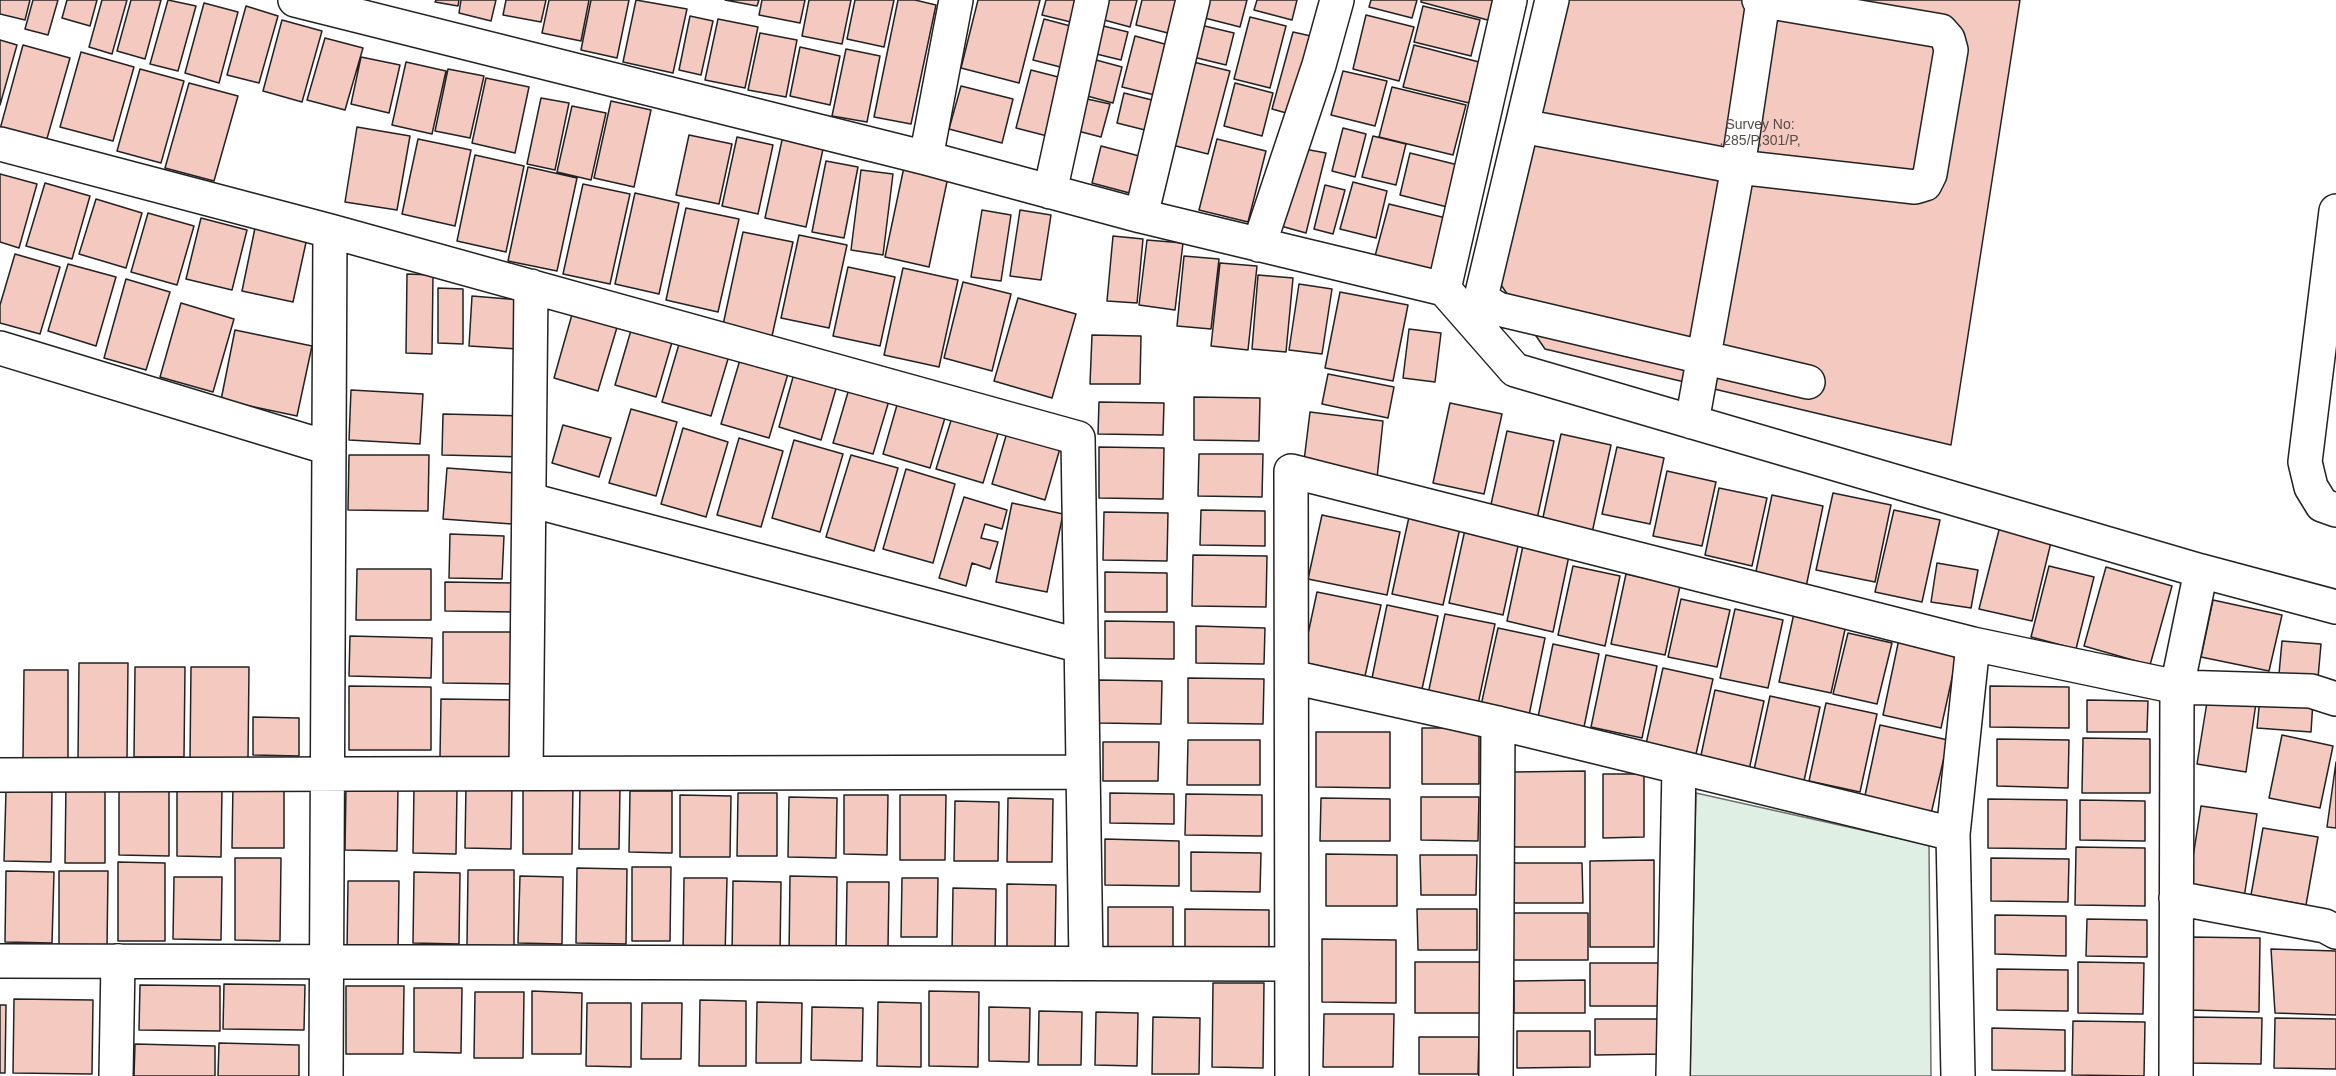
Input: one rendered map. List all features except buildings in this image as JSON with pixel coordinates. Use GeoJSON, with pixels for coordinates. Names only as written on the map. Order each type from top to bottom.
{"type":"FeatureCollection","features":[{"type":"Feature","properties":{"kind":"street"},"geometry":{"type":"LineString","coordinates":[[295,0],[926,159],[1141,216],[1444,289],[1515,370],[2201,572],[2336,607]]}},
{"type":"Feature","properties":{"kind":"street"},"geometry":{"type":"LineString","coordinates":[[926,159],[956,0]]}},
{"type":"Feature","properties":{"kind":"street"},"geometry":{"type":"LineString","coordinates":[[1050,192],[1092,0]]}},
{"type":"Feature","properties":{"kind":"street"},"geometry":{"type":"LineString","coordinates":[[1141,216],[1193,0]]}},
{"type":"Feature","properties":{"kind":"street"},"geometry":{"type":"LineString","coordinates":[[1259,245],[1319,65],[1336,0]]}},
{"type":"Feature","properties":{"kind":"street"},"geometry":{"type":"LineString","coordinates":[[1444,289],[1510,0]]}},
{"type":"Feature","properties":{"kind":"street"},"geometry":{"type":"LineString","coordinates":[[1552,0],[1482,293],[1488,303],[1498,309],[1808,382]]}},
{"type":"Feature","properties":{"kind":"street"},"geometry":{"type":"LineString","coordinates":[[1522,126],[1738,167],[1915,187],[1925,183],[1930,174],[1951,51],[1948,39],[1941,31],[1761,0],[1738,167],[1692,422]]}},
{"type":"Feature","properties":{"kind":"street"},"geometry":{"type":"LineString","coordinates":[[0,144],[330,231],[1078,438],[1086,963]]}},
{"type":"Feature","properties":{"kind":"street"},"geometry":{"type":"LineString","coordinates":[[2336,212],[2324,409],[2305,462],[2312,487],[2322,505],[2336,510]]}},
{"type":"Feature","properties":{"kind":"street"},"geometry":{"type":"LineString","coordinates":[[326,1076],[330,231]]}},
{"type":"Feature","properties":{"kind":"street"},"geometry":{"type":"LineString","coordinates":[[525,773],[531,286]]}},
{"type":"Feature","properties":{"kind":"street"},"geometry":{"type":"LineString","coordinates":[[0,348],[329,448]]}},
{"type":"Feature","properties":{"kind":"street"},"geometry":{"type":"LineString","coordinates":[[1292,1076],[1291,471],[1972,644],[2176,687],[2311,691],[2336,699]]}},
{"type":"Feature","properties":{"kind":"street"},"geometry":{"type":"LineString","coordinates":[[530,500],[1081,646]]}},
{"type":"Feature","properties":{"kind":"street"},"geometry":{"type":"LineString","coordinates":[[2176,1076],[2176,687],[2201,572]]}},
{"type":"Feature","properties":{"kind":"street"},"geometry":{"type":"LineString","coordinates":[[1958,1076],[1953,834],[1972,644]]}},
{"type":"Feature","properties":{"kind":"street"},"geometry":{"type":"LineString","coordinates":[[1292,677],[1498,723],[1953,834]]}},
{"type":"Feature","properties":{"kind":"street"},"geometry":{"type":"LineString","coordinates":[[1496,1076],[1498,723]]}},
{"type":"Feature","properties":{"kind":"street"},"geometry":{"type":"LineString","coordinates":[[0,750],[0,775],[1083,772]]}},
{"type":"Feature","properties":{"kind":"street"},"geometry":{"type":"LineString","coordinates":[[1673,1076],[1679,767]]}},
{"type":"Feature","properties":{"kind":"street"},"geometry":{"type":"LineString","coordinates":[[2176,898],[2325,926],[2336,932]]}},
{"type":"Feature","properties":{"kind":"street"},"geometry":{"type":"LineString","coordinates":[[0,961],[1292,964]]}},
{"type":"Feature","properties":{"kind":"street"},"geometry":{"type":"LineString","coordinates":[[116,1076],[118,961]]}},
{"type":"Feature","properties":{"kind":"green space"},"geometry":{"type":"Polygon","coordinates":[[[1696,793],[1929,845],[1931,1076],[1690,1076],[1696,793]]]}}]}
